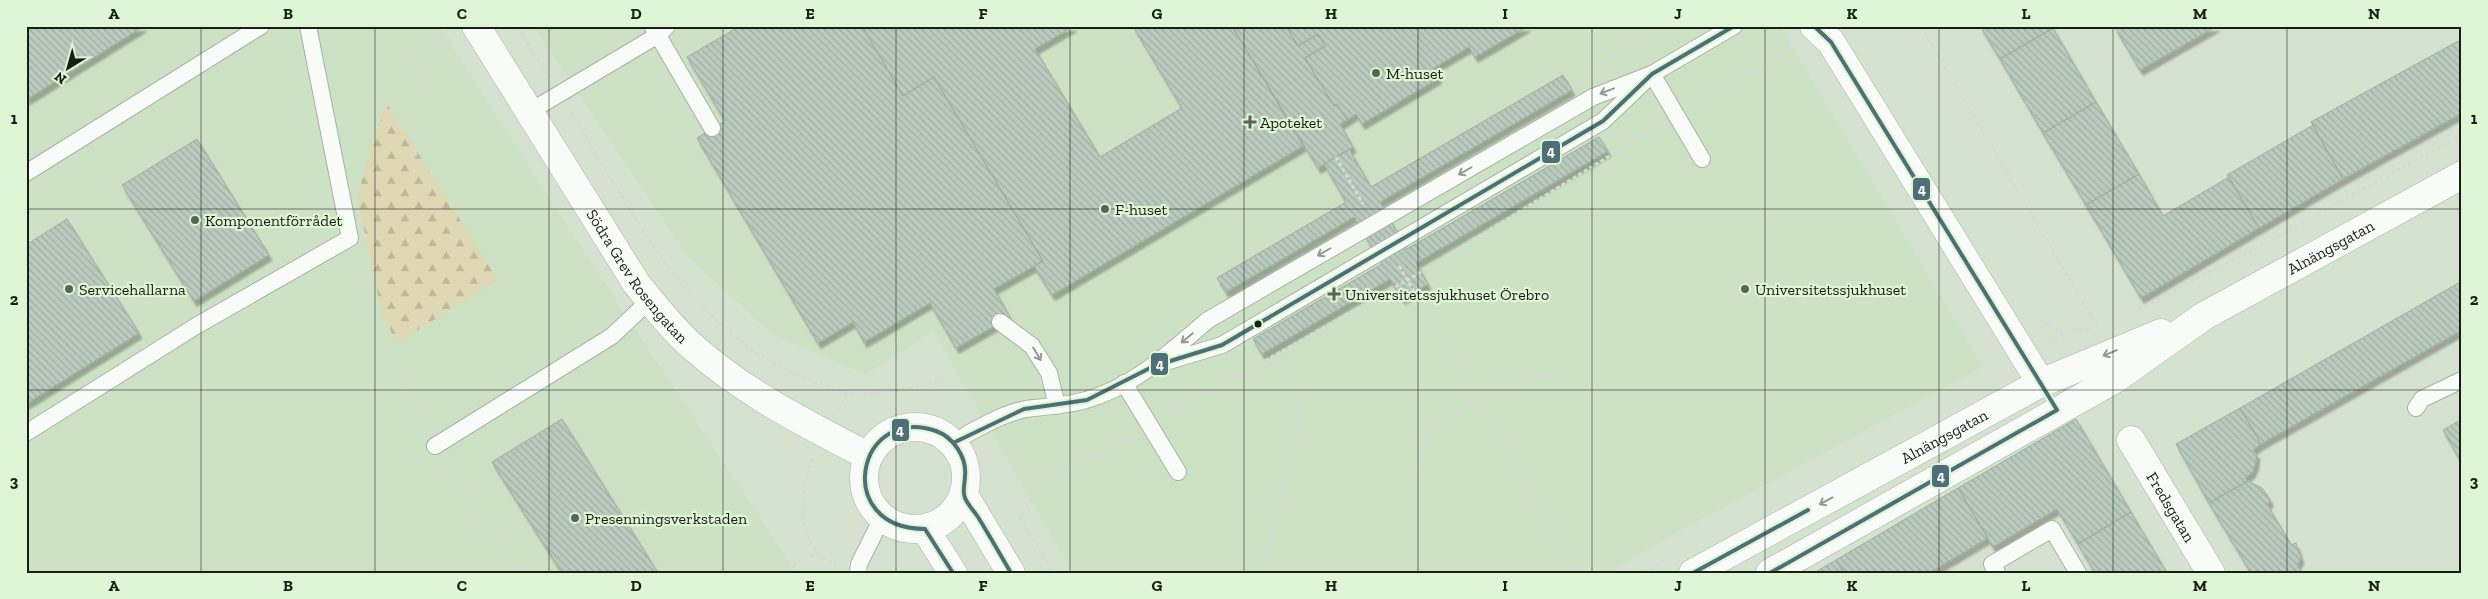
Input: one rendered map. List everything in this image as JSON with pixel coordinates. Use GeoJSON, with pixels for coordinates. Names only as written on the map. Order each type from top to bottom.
{"type":"FeatureCollection","features":[{"type":"Feature","properties":{"kind":"street"},"geometry":{"type":"LineString","coordinates":[[1817,29],[1830,42],[2056,410]]}},
{"type":"Feature","properties":{"kind":"street","name":"Södra Grev Rosengatan"},"geometry":{"type":"LineString","coordinates":[[465,30],[529,112],[636,283],[693,347],[729,377],[762,400],[868,456]]}},
{"type":"Feature","properties":{"kind":"street","name":"Alnängsgatan"},"geometry":{"type":"LineString","coordinates":[[1770,573],[2056,410],[2115,379],[2204,316],[2460,175]]}},
{"type":"Feature","properties":{"kind":"street","name":"Alnängsgatan"},"geometry":{"type":"LineString","coordinates":[[1693,573],[2040,383],[2087,362],[2204,316]]}},
{"type":"Feature","properties":{"kind":"street"},"geometry":{"type":"LineString","coordinates":[[909,427],[932,430],[953,443],[962,456],[966,471],[964,495],[952,514],[943,521],[925,529],[905,529],[882,518],[874,509],[865,489],[864,473],[868,456],[875,445],[888,434],[909,427]]}},
{"type":"Feature","properties":{"kind":"street","name":"Fredsgatan"},"geometry":{"type":"LineString","coordinates":[[2131,440],[2211,573]]}},
{"type":"Feature","properties":{"kind":"street"},"geometry":{"type":"LineString","coordinates":[[964,495],[1011,573]]}},
{"type":"Feature","properties":{"kind":"street"},"geometry":{"type":"LineString","coordinates":[[925,529],[953,573]]}},
{"type":"Feature","properties":{"kind":"lane"},"geometry":{"type":"LineString","coordinates":[[26,173],[260,26]]}},
{"type":"Feature","properties":{"kind":"lane"},"geometry":{"type":"LineString","coordinates":[[26,433],[196,326],[350,238],[308,26]]}},
{"type":"Feature","properties":{"kind":"lane"},"geometry":{"type":"LineString","coordinates":[[953,443],[997,420],[1024,409],[1057,406],[1087,400],[1124,383],[1154,366],[1208,320],[1229,307],[1593,97],[1652,74],[1734,26]]}},
{"type":"Feature","properties":{"kind":"lane"},"geometry":{"type":"LineString","coordinates":[[529,112],[560,94],[659,29],[712,128]]}},
{"type":"Feature","properties":{"kind":"lane"},"geometry":{"type":"LineString","coordinates":[[1652,74],[1702,160]]}},
{"type":"Feature","properties":{"kind":"lane"},"geometry":{"type":"LineString","coordinates":[[1154,366],[1222,345],[1603,120],[1652,74]]}},
{"type":"Feature","properties":{"kind":"lane"},"geometry":{"type":"LineString","coordinates":[[435,446],[612,336],[650,300]]}},
{"type":"Feature","properties":{"kind":"lane"},"geometry":{"type":"LineString","coordinates":[[1000,322],[1032,346],[1049,373],[1057,406]]}},
{"type":"Feature","properties":{"kind":"lane"},"geometry":{"type":"LineString","coordinates":[[2416,408],[2422,399],[2462,380]]}},
{"type":"Feature","properties":{"kind":"lane"},"geometry":{"type":"LineString","coordinates":[[1124,383],[1178,472]]}},
{"type":"Feature","properties":{"kind":"lane"},"geometry":{"type":"LineString","coordinates":[[858,573],[859,564],[882,518]]}},
{"type":"Feature","properties":{"kind":"lane"},"geometry":{"type":"LineString","coordinates":[[1997,573],[1992,564],[2052,529],[2078,573]]}},
{"type":"Feature","properties":{"kind":"path"},"geometry":{"type":"LineString","coordinates":[[517,26],[659,255],[696,302],[720,324],[761,355],[799,375],[848,392],[893,391],[953,379],[972,385],[997,420],[1027,472],[1044,481],[1058,478],[1408,280],[1817,29]]}},
{"type":"Feature","properties":{"kind":"path"},"geometry":{"type":"LineString","coordinates":[[1921,26],[2098,329]]}},
{"type":"Feature","properties":{"kind":"path"},"geometry":{"type":"LineString","coordinates":[[423,86],[408,63],[465,30]]}},
{"type":"Feature","properties":{"kind":"path"},"geometry":{"type":"LineString","coordinates":[[2132,312],[2270,241],[2462,136]]}},
{"type":"Feature","properties":{"kind":"path"},"geometry":{"type":"LineString","coordinates":[[350,238],[377,327],[390,360],[435,446],[470,505],[520,573]]}},
{"type":"Feature","properties":{"kind":"path"},"geometry":{"type":"LineString","coordinates":[[1408,280],[1580,573]]}},
{"type":"Feature","properties":{"kind":"path"},"geometry":{"type":"LineString","coordinates":[[2024,357],[2070,331],[2098,329],[2107,325]]}},
{"type":"Feature","properties":{"kind":"path"},"geometry":{"type":"LineString","coordinates":[[1262,573],[1296,437],[1300,406],[1272,356]]}},
{"type":"Feature","properties":{"kind":"path"},"geometry":{"type":"LineString","coordinates":[[1417,472],[1430,425],[1526,372],[1566,382]]}},
{"type":"Feature","properties":{"kind":"path"},"geometry":{"type":"LineString","coordinates":[[841,566],[826,560],[817,552],[809,540],[802,505],[804,482],[814,452],[848,392]]}},
{"type":"Feature","properties":{"kind":"path"},"geometry":{"type":"LineString","coordinates":[[1020,516],[1053,573]]}},
{"type":"Feature","properties":{"kind":"path"},"geometry":{"type":"LineString","coordinates":[[782,573],[817,552]]}},
{"type":"Feature","properties":{"kind":"shaded area"},"geometry":{"type":"Polygon","coordinates":[[[26,26],[440,26],[557,211],[797,573],[26,573],[26,26]]]}},
{"type":"Feature","properties":{"kind":"shaded area","name":"Universitetssjukhuset Örebro"},"geometry":{"type":"Polygon","coordinates":[[[533,26],[1780,26],[1983,367],[1656,544],[1610,573],[1073,573],[933,331],[866,375],[773,335],[688,257],[533,26]]]}},
{"type":"Feature","properties":{"kind":"green space"},"geometry":{"type":"Polygon","coordinates":[[[386,102],[498,280],[397,343],[382,314],[357,196],[386,102]]]}},
{"type":"Feature","properties":{"kind":"building"},"geometry":{"type":"Polygon","coordinates":[[[26,26],[144,26],[26,100],[26,26]]]}},
{"type":"Feature","properties":{"kind":"building"},"geometry":{"type":"Polygon","coordinates":[[[740,26],[862,26],[903,96],[934,77],[1043,261],[994,289],[1010,317],[956,348],[930,303],[864,342],[853,322],[818,343],[697,138],[725,121],[687,57],[740,26]]]}},
{"type":"Feature","properties":{"kind":"building","name":"F-huset"},"geometry":{"type":"Polygon","coordinates":[[[862,26],[1074,26],[1035,49],[1100,157],[1182,108],[1133,26],[1232,26],[1303,146],[1052,295],[1034,266],[1043,261],[934,77],[903,96],[862,26]]]}},
{"type":"Feature","properties":{"kind":"building"},"geometry":{"type":"Polygon","coordinates":[[[1232,26],[1286,26],[1298,46],[1318,34],[1325,46],[1305,58],[1334,106],[1337,104],[1347,120],[1340,124],[1353,147],[1318,168],[1232,26]]]}},
{"type":"Feature","properties":{"kind":"building","name":"M-huset"},"geometry":{"type":"Polygon","coordinates":[[[1286,26],[1528,26],[1475,57],[1469,47],[1434,68],[1439,78],[1362,124],[1356,114],[1347,120],[1337,104],[1334,106],[1305,58],[1325,46],[1318,34],[1298,46],[1286,26]]]}},
{"type":"Feature","properties":{"kind":"building"},"geometry":{"type":"Polygon","coordinates":[[[1980,26],[2052,26],[2053,28],[2000,59],[1980,26]]]}},
{"type":"Feature","properties":{"kind":"building"},"geometry":{"type":"Polygon","coordinates":[[[2114,26],[2217,26],[2140,70],[2114,26]]]}},
{"type":"Feature","properties":{"kind":"building"},"geometry":{"type":"Polygon","coordinates":[[[2053,28],[2096,102],[2043,133],[2000,59],[2053,28]]]}},
{"type":"Feature","properties":{"kind":"building"},"geometry":{"type":"Polygon","coordinates":[[[2462,39],[2462,113],[2343,179],[2311,122],[2462,39]]]}},
{"type":"Feature","properties":{"kind":"building"},"geometry":{"type":"Polygon","coordinates":[[[1563,75],[1572,90],[1380,202],[1407,249],[1599,137],[1608,151],[1416,263],[1428,284],[1402,299],[1390,279],[1262,354],[1253,339],[1382,264],[1354,217],[1226,292],[1217,278],[1346,202],[1324,164],[1349,149],[1371,187],[1563,75]]]}},
{"type":"Feature","properties":{"kind":"building"},"geometry":{"type":"Polygon","coordinates":[[[2096,102],[2139,174],[2086,205],[2043,133],[2096,102]]]}},
{"type":"Feature","properties":{"kind":"building"},"geometry":{"type":"Polygon","coordinates":[[[2313,125],[2343,179],[2259,228],[2227,175],[2313,125]]]}},
{"type":"Feature","properties":{"kind":"building","name":"Komponentförrådet"},"geometry":{"type":"Polygon","coordinates":[[[197,139],[269,255],[194,301],[122,185],[197,139]]]}},
{"type":"Feature","properties":{"kind":"building"},"geometry":{"type":"Polygon","coordinates":[[[2139,174],[2163,216],[2229,177],[2259,228],[2141,298],[2086,205],[2139,174]]]}},
{"type":"Feature","properties":{"kind":"building","name":"Servicehallarna"},"geometry":{"type":"Polygon","coordinates":[[[67,219],[139,333],[26,404],[26,245],[67,219]]]}},
{"type":"Feature","properties":{"kind":"building"},"geometry":{"type":"Polygon","coordinates":[[[2462,281],[2462,330],[2261,444],[2240,408],[2462,281]]]}},
{"type":"Feature","properties":{"kind":"building"},"geometry":{"type":"Polygon","coordinates":[[[2240,408],[2261,444],[2253,450],[2257,454],[2255,466],[2252,473],[2245,478],[2248,481],[2209,503],[2176,444],[2240,408]]]}},
{"type":"Feature","properties":{"kind":"building","name":"Presenningsverkstaden"},"geometry":{"type":"Polygon","coordinates":[[[562,419],[658,573],[562,573],[492,462],[562,419]]]}},
{"type":"Feature","properties":{"kind":"building"},"geometry":{"type":"Polygon","coordinates":[[[2076,419],[2131,512],[2078,544],[2057,509],[1993,547],[1958,488],[2076,419]]]}},
{"type":"Feature","properties":{"kind":"building"},"geometry":{"type":"Polygon","coordinates":[[[2462,419],[2462,460],[2460,460],[2443,430],[2462,419]]]}},
{"type":"Feature","properties":{"kind":"building"},"geometry":{"type":"Polygon","coordinates":[[[2248,481],[2262,488],[2271,501],[2267,504],[2291,545],[2296,543],[2301,558],[2297,565],[2302,573],[2251,573],[2209,503],[2248,481]]]}},
{"type":"Feature","properties":{"kind":"building"},"geometry":{"type":"Polygon","coordinates":[[[1958,488],[1988,538],[1929,573],[1844,573],[1836,560],[1958,488]]]}},
{"type":"Feature","properties":{"kind":"building"},"geometry":{"type":"Polygon","coordinates":[[[2131,512],[2167,573],[2095,573],[2078,544],[2131,512]]]}},
{"type":"Feature","properties":{"kind":"building"},"geometry":{"type":"Polygon","coordinates":[[[1836,560],[1844,573],[1814,573],[1829,564],[1836,560]]]}},
{"type":"Feature","properties":{"kind":"transit line","name":"4"},"geometry":{"type":"LineString","coordinates":[[953,443],[1024,409],[1087,400],[1154,366],[1222,345],[1603,121],[1652,74],[1734,26]]}},
{"type":"Feature","properties":{"kind":"transit line","name":"4"},"geometry":{"type":"LineString","coordinates":[[1770,573],[2057,410],[1831,42],[1814,26]]}},
{"type":"Feature","properties":{"kind":"transit line","name":"4"},"geometry":{"type":"LineString","coordinates":[[953,573],[925,529],[895,524],[876,510],[867,491],[866,470],[873,450],[887,435],[909,427],[936,431],[953,443],[964,462],[965,498],[1011,573]]}},
{"type":"Feature","properties":{"kind":"transit line","name":"4"},"geometry":{"type":"LineString","coordinates":[[1693,573],[1808,510]]}},
{"type":"Feature","properties":{"kind":"place","name":"M-huset"},"geometry":{"type":"Point","coordinates":[1376,73]}},
{"type":"Feature","properties":{"kind":"place","name":"Apoteket"},"geometry":{"type":"Point","coordinates":[1250,122]}},
{"type":"Feature","properties":{"kind":"place","name":"F-huset"},"geometry":{"type":"Point","coordinates":[1105,209]}},
{"type":"Feature","properties":{"kind":"place","name":"Komponentförrådet"},"geometry":{"type":"Point","coordinates":[195,220]}},
{"type":"Feature","properties":{"kind":"place","name":"Servicehallarna"},"geometry":{"type":"Point","coordinates":[69,289]}},
{"type":"Feature","properties":{"kind":"place","name":"Universitetssjukhuset"},"geometry":{"type":"Point","coordinates":[1745,289]}},
{"type":"Feature","properties":{"kind":"place","name":"Universitetssjukhuset Örebro"},"geometry":{"type":"Point","coordinates":[1334,294]}},
{"type":"Feature","properties":{"kind":"place","name":"Presenningsverkstaden"},"geometry":{"type":"Point","coordinates":[575,518]}}]}
